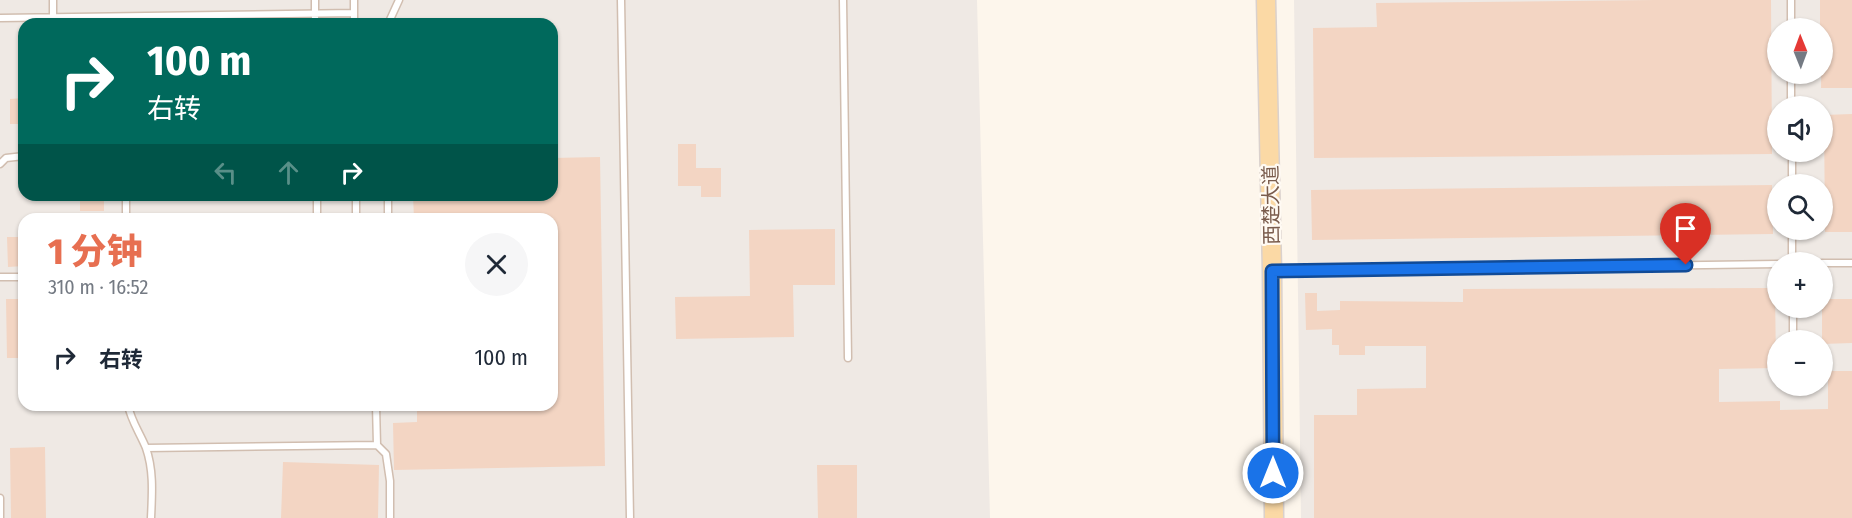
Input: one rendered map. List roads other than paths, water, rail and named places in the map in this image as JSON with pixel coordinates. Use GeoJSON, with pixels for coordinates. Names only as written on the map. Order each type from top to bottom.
{"type":"FeatureCollection","features":[{"type":"Feature","properties":{"kind":"main road","name":"西楚大道"},"geometry":{"type":"LineString","coordinates":[[1266,0],[1272,271],[1274,518]]}},
{"type":"Feature","properties":{"kind":"lane"},"geometry":{"type":"LineString","coordinates":[[53,0],[53,17]]}},
{"type":"Feature","properties":{"kind":"lane"},"geometry":{"type":"LineString","coordinates":[[315,0],[315,18]]}},
{"type":"Feature","properties":{"kind":"lane"},"geometry":{"type":"LineString","coordinates":[[354,0],[354,18]]}},
{"type":"Feature","properties":{"kind":"lane"},"geometry":{"type":"LineString","coordinates":[[391,18],[399,0]]}},
{"type":"Feature","properties":{"kind":"lane"},"geometry":{"type":"LineString","coordinates":[[621,0],[630,518]]}},
{"type":"Feature","properties":{"kind":"lane"},"geometry":{"type":"LineString","coordinates":[[843,0],[848,358]]}},
{"type":"Feature","properties":{"kind":"lane"},"geometry":{"type":"LineString","coordinates":[[1791,0],[1791,18]]}},
{"type":"Feature","properties":{"kind":"lane"},"geometry":{"type":"LineString","coordinates":[[190,18],[354,14]]}},
{"type":"Feature","properties":{"kind":"lane"},"geometry":{"type":"LineString","coordinates":[[0,18],[78,18]]}},
{"type":"Feature","properties":{"kind":"lane"},"geometry":{"type":"LineString","coordinates":[[0,164],[6,158],[18,157]]}},
{"type":"Feature","properties":{"kind":"lane"},"geometry":{"type":"LineString","coordinates":[[1833,263],[1852,262]]}},
{"type":"Feature","properties":{"kind":"lane"},"geometry":{"type":"LineString","coordinates":[[1272,271],[1767,264]]}},
{"type":"Feature","properties":{"kind":"lane"},"geometry":{"type":"LineString","coordinates":[[0,277],[18,277]]}},
{"type":"Feature","properties":{"kind":"lane"},"geometry":{"type":"LineString","coordinates":[[129,411],[146,448],[152,473],[151,518]]}},
{"type":"Feature","properties":{"kind":"lane"},"geometry":{"type":"LineString","coordinates":[[376,411],[377,445],[386,454],[390,481],[390,518]]}},
{"type":"Feature","properties":{"kind":"lane"},"geometry":{"type":"LineString","coordinates":[[146,448],[377,445]]}},
{"type":"Feature","properties":{"kind":"lane"},"geometry":{"type":"LineString","coordinates":[[0,498],[0,518]]}}]}
